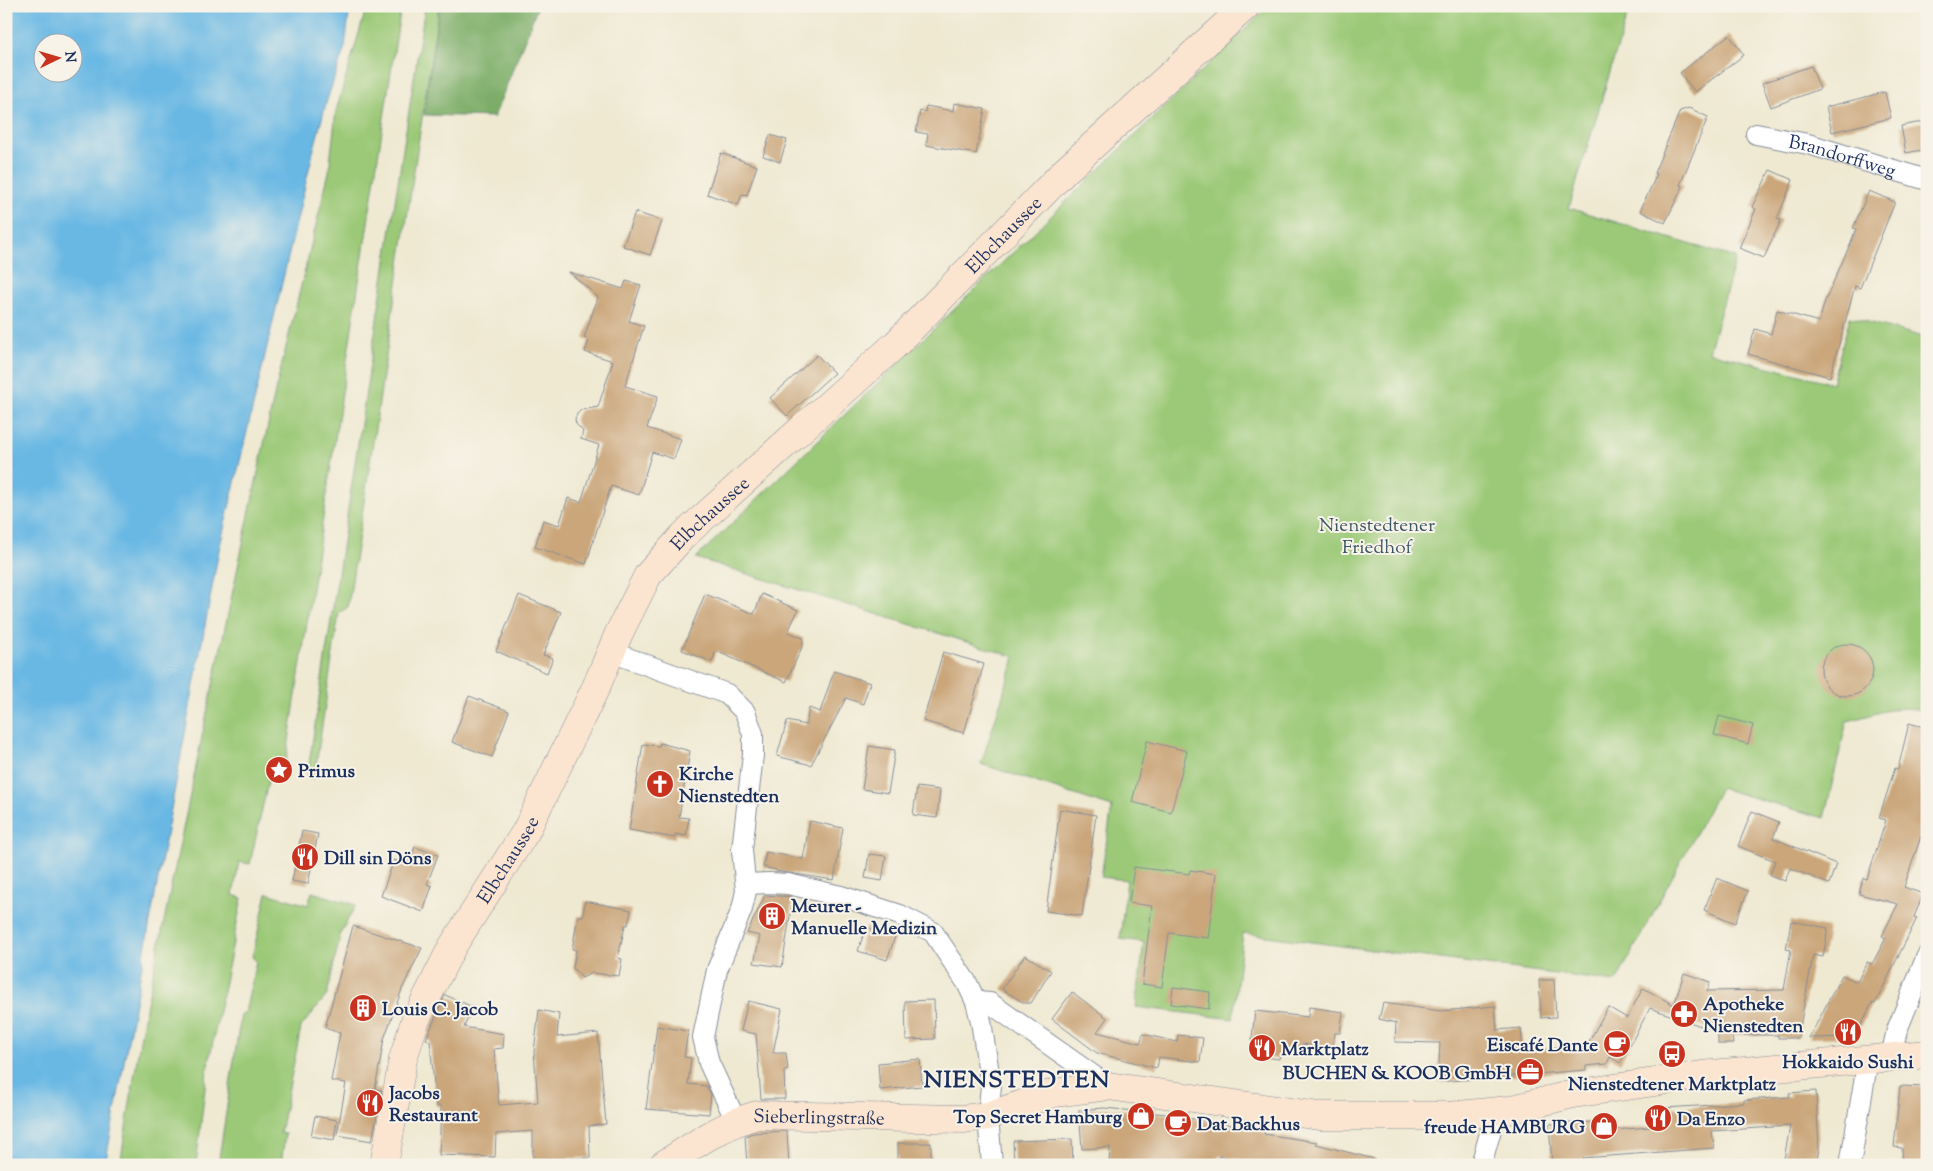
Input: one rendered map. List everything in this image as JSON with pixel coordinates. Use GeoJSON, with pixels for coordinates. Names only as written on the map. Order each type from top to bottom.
{"type":"FeatureCollection","features":[{"type":"Feature","properties":{"kind":"main road","name":"Elbchaussee"},"geometry":{"type":"LineString","coordinates":[[384,1165],[403,1059],[415,1021],[456,939],[526,831],[596,687],[644,580],[656,564],[684,535],[896,344],[1066,171],[1246,6]]}},
{"type":"Feature","properties":{"kind":"main road"},"geometry":{"type":"LineString","coordinates":[[988,1116],[1054,1093],[1108,1086],[1319,1116],[1422,1117],[1496,1112],[1573,1094],[1702,1074],[1927,1054]]}},
{"type":"Feature","properties":{"kind":"main road","name":"Sieberlingstraße"},"geometry":{"type":"LineString","coordinates":[[663,1165],[704,1138],[736,1121],[757,1115],[777,1114],[934,1120],[988,1116]]}},
{"type":"Feature","properties":{"kind":"street","name":"Brandorffweg"},"geometry":{"type":"LineString","coordinates":[[1756,134],[1808,144],[1927,180]]}},
{"type":"Feature","properties":{"kind":"street"},"geometry":{"type":"LineString","coordinates":[[611,652],[718,689],[733,698],[749,718],[754,742],[742,850],[746,884],[742,909],[717,970],[704,1037],[709,1063],[736,1121]]}},
{"type":"Feature","properties":{"kind":"street"},"geometry":{"type":"LineString","coordinates":[[746,884],[769,882],[804,887],[869,904],[918,922],[933,932],[967,983],[976,1002],[991,1086],[988,1116],[992,1165]]}},
{"type":"Feature","properties":{"kind":"street"},"geometry":{"type":"LineString","coordinates":[[1850,1165],[1880,1058],[1898,1030],[1922,982],[1927,956]]}},
{"type":"Feature","properties":{"kind":"street"},"geometry":{"type":"LineString","coordinates":[[976,1002],[990,1003],[1108,1086]]}},
{"type":"Feature","properties":{"kind":"street"},"geometry":{"type":"LineString","coordinates":[[1481,1165],[1496,1112]]}},
{"type":"Feature","properties":{"kind":"green space"},"geometry":{"type":"Polygon","coordinates":[[[367,6],[401,6],[285,767],[276,767],[270,773],[250,864],[239,862],[233,895],[242,898],[207,1071],[196,1165],[120,1165],[142,1028],[275,392],[329,172],[336,111],[367,6]]]}},
{"type":"Feature","properties":{"kind":"green space"},"geometry":{"type":"Polygon","coordinates":[[[425,6],[439,6],[348,607],[339,613],[314,779],[307,777],[425,6]]]}},
{"type":"Feature","properties":{"kind":"green space"},"geometry":{"type":"Polygon","coordinates":[[[439,6],[538,6],[494,117],[424,115],[439,6]]]}},
{"type":"Feature","properties":{"kind":"green space","name":"Nienstedtener Friedhof"},"geometry":{"type":"Polygon","coordinates":[[[1269,6],[1630,6],[1569,208],[1736,258],[1709,352],[1832,383],[1850,317],[1927,338],[1927,711],[1905,708],[1896,709],[1847,721],[1824,818],[1720,788],[1616,982],[1243,933],[1233,1019],[1136,1007],[1144,942],[1120,939],[1127,880],[1101,877],[1112,807],[981,764],[1015,657],[696,558],[1269,6]]]}},
{"type":"Feature","properties":{"kind":"green space"},"geometry":{"type":"Polygon","coordinates":[[[312,892],[356,905],[341,932],[327,995],[301,1027],[280,1133],[285,1134],[281,1165],[218,1165],[241,1014],[245,1013],[256,961],[252,957],[267,893],[308,905],[312,892]]]}},
{"type":"Feature","properties":{"kind":"water"},"geometry":{"type":"Polygon","coordinates":[[[6,6],[350,6],[345,47],[327,100],[313,152],[219,550],[105,1165],[6,1165],[6,6]]]}},
{"type":"Feature","properties":{"kind":"building"},"geometry":{"type":"Polygon","coordinates":[[[1729,35],[1744,55],[1695,92],[1680,73],[1729,35]]]}},
{"type":"Feature","properties":{"kind":"building"},"geometry":{"type":"Polygon","coordinates":[[[1811,66],[1820,89],[1771,107],[1762,83],[1811,66]]]}},
{"type":"Feature","properties":{"kind":"building"},"geometry":{"type":"Polygon","coordinates":[[[1885,92],[1891,118],[1832,132],[1826,107],[1885,92]]]}},
{"type":"Feature","properties":{"kind":"building"},"geometry":{"type":"Polygon","coordinates":[[[954,103],[985,109],[976,154],[926,145],[928,134],[916,132],[920,111],[925,112],[926,106],[953,111],[954,103]]]}},
{"type":"Feature","properties":{"kind":"building"},"geometry":{"type":"Polygon","coordinates":[[[1689,108],[1708,117],[1680,185],[1683,186],[1665,223],[1640,211],[1657,174],[1654,173],[1680,111],[1689,108]]]}},
{"type":"Feature","properties":{"kind":"building"},"geometry":{"type":"Polygon","coordinates":[[[1927,121],[1927,149],[1906,153],[1901,126],[1927,121]]]}},
{"type":"Feature","properties":{"kind":"building"},"geometry":{"type":"Polygon","coordinates":[[[770,135],[787,140],[780,162],[763,156],[770,135]]]}},
{"type":"Feature","properties":{"kind":"building"},"geometry":{"type":"Polygon","coordinates":[[[721,153],[757,166],[747,195],[742,194],[738,205],[707,194],[721,153]]]}},
{"type":"Feature","properties":{"kind":"building"},"geometry":{"type":"Polygon","coordinates":[[[1770,170],[1793,180],[1777,219],[1781,220],[1764,258],[1739,248],[1756,209],[1752,207],[1770,170]]]}},
{"type":"Feature","properties":{"kind":"building"},"geometry":{"type":"Polygon","coordinates":[[[1869,191],[1895,202],[1860,288],[1855,286],[1830,377],[1748,354],[1755,329],[1771,334],[1777,310],[1819,322],[1825,301],[1849,247],[1856,229],[1853,228],[1869,191]]]}},
{"type":"Feature","properties":{"kind":"building"},"geometry":{"type":"Polygon","coordinates":[[[635,212],[662,221],[650,255],[623,246],[635,212]]]}},
{"type":"Feature","properties":{"kind":"building"},"geometry":{"type":"Polygon","coordinates":[[[569,272],[623,289],[626,281],[641,285],[629,321],[644,326],[625,386],[658,396],[647,428],[681,439],[674,459],[652,452],[639,495],[611,486],[586,564],[535,547],[543,520],[559,525],[568,498],[581,502],[599,445],[581,439],[583,431],[576,424],[575,419],[581,410],[598,407],[613,361],[585,352],[589,340],[584,338],[598,297],[569,272]]]}},
{"type":"Feature","properties":{"kind":"building"},"geometry":{"type":"Polygon","coordinates":[[[817,355],[834,373],[787,416],[770,398],[817,355]]]}},
{"type":"Feature","properties":{"kind":"building"},"geometry":{"type":"Polygon","coordinates":[[[705,594],[754,614],[762,594],[798,610],[788,632],[803,638],[803,645],[786,682],[716,651],[712,662],[682,650],[705,594]]]}},
{"type":"Feature","properties":{"kind":"building"},"geometry":{"type":"Polygon","coordinates":[[[519,595],[561,612],[543,655],[553,658],[547,673],[496,651],[519,595]]]}},
{"type":"Feature","properties":{"kind":"building"},"geometry":{"type":"Polygon","coordinates":[[[1842,644],[1852,644],[1866,651],[1873,665],[1873,675],[1866,689],[1852,696],[1842,696],[1832,692],[1825,685],[1821,675],[1821,665],[1825,655],[1832,648],[1842,644]]]}},
{"type":"Feature","properties":{"kind":"building"},"geometry":{"type":"Polygon","coordinates":[[[943,652],[984,664],[964,733],[923,721],[943,652]]]}},
{"type":"Feature","properties":{"kind":"building"},"geometry":{"type":"Polygon","coordinates":[[[834,671],[870,683],[863,704],[846,698],[811,765],[777,756],[787,721],[806,725],[809,708],[820,712],[834,671]]]}},
{"type":"Feature","properties":{"kind":"building"},"geometry":{"type":"Polygon","coordinates":[[[469,696],[509,711],[492,757],[452,742],[469,696]]]}},
{"type":"Feature","properties":{"kind":"building"},"geometry":{"type":"Polygon","coordinates":[[[1719,716],[1753,725],[1748,744],[1714,735],[1719,716]]]}},
{"type":"Feature","properties":{"kind":"building"},"geometry":{"type":"Polygon","coordinates":[[[1909,723],[1927,728],[1927,837],[1921,836],[1904,887],[1923,894],[1914,917],[1917,918],[1875,1004],[1872,1003],[1855,1037],[1809,1038],[1842,975],[1857,982],[1867,962],[1872,964],[1886,938],[1882,936],[1898,904],[1859,894],[1863,878],[1867,879],[1886,820],[1879,818],[1895,768],[1898,769],[1909,723]]]}},
{"type":"Feature","properties":{"kind":"building"},"geometry":{"type":"Polygon","coordinates":[[[1147,741],[1187,751],[1171,812],[1132,802],[1147,741]]]}},
{"type":"Feature","properties":{"kind":"building","name":"Kirche Nienstedten"},"geometry":{"type":"Polygon","coordinates":[[[660,743],[690,751],[679,817],[689,818],[686,836],[675,834],[675,838],[629,830],[643,744],[659,746],[660,743]]]}},
{"type":"Feature","properties":{"kind":"building"},"geometry":{"type":"Polygon","coordinates":[[[869,746],[895,750],[888,793],[862,789],[869,746]]]}},
{"type":"Feature","properties":{"kind":"building"},"geometry":{"type":"Polygon","coordinates":[[[917,787],[940,790],[937,818],[913,815],[917,787]]]}},
{"type":"Feature","properties":{"kind":"building"},"geometry":{"type":"Polygon","coordinates":[[[1060,809],[1096,815],[1082,916],[1046,911],[1060,809]]]}},
{"type":"Feature","properties":{"kind":"building"},"geometry":{"type":"Polygon","coordinates":[[[1752,811],[1779,822],[1773,838],[1836,864],[1829,884],[1790,868],[1785,881],[1770,875],[1775,861],[1738,846],[1752,811]]]}},
{"type":"Feature","properties":{"kind":"building"},"geometry":{"type":"Polygon","coordinates":[[[810,821],[843,828],[834,880],[776,871],[763,867],[766,852],[803,859],[810,821]]]}},
{"type":"Feature","properties":{"kind":"building"},"geometry":{"type":"Polygon","coordinates":[[[302,831],[318,834],[308,884],[292,881],[302,831]]]}},
{"type":"Feature","properties":{"kind":"building"},"geometry":{"type":"Polygon","coordinates":[[[415,847],[438,855],[427,884],[432,886],[423,912],[381,896],[394,860],[408,865],[415,847]]]}},
{"type":"Feature","properties":{"kind":"building"},"geometry":{"type":"Polygon","coordinates":[[[869,854],[886,856],[882,881],[865,878],[869,854]]]}},
{"type":"Feature","properties":{"kind":"building"},"geometry":{"type":"Polygon","coordinates":[[[1134,867],[1189,874],[1190,870],[1216,874],[1208,938],[1169,933],[1162,987],[1142,984],[1152,906],[1129,903],[1134,867]]]}},
{"type":"Feature","properties":{"kind":"building"},"geometry":{"type":"Polygon","coordinates":[[[1717,878],[1748,891],[1735,923],[1704,910],[1717,878]]]}},
{"type":"Feature","properties":{"kind":"building","name":"Meurer - Manuelle Medizin"},"geometry":{"type":"Polygon","coordinates":[[[765,895],[793,897],[782,967],[754,963],[760,936],[747,933],[765,895]]]}},
{"type":"Feature","properties":{"kind":"building"},"geometry":{"type":"Polygon","coordinates":[[[585,901],[631,910],[628,925],[625,925],[618,958],[622,959],[619,976],[592,973],[582,978],[573,968],[576,950],[572,949],[578,916],[583,916],[585,901]]]}},
{"type":"Feature","properties":{"kind":"building"},"geometry":{"type":"Polygon","coordinates":[[[1791,921],[1828,928],[1823,957],[1813,955],[1798,1038],[1778,1038],[1778,1035],[1732,1035],[1733,1044],[1718,1044],[1718,1032],[1650,1008],[1620,1063],[1610,1057],[1607,1064],[1586,1066],[1586,1070],[1438,1082],[1440,1043],[1395,1042],[1396,1023],[1379,1019],[1383,1003],[1441,1011],[1495,1006],[1497,1030],[1521,1028],[1523,1052],[1587,1045],[1608,1007],[1627,1018],[1643,988],[1674,1005],[1684,973],[1710,982],[1707,991],[1784,990],[1791,950],[1786,949],[1791,921]]]}},
{"type":"Feature","properties":{"kind":"building","name":"Louis C. Jacob"},"geometry":{"type":"Polygon","coordinates":[[[353,926],[422,948],[402,989],[384,1039],[375,1089],[382,1090],[372,1141],[337,1135],[346,1083],[331,1081],[340,1033],[325,1028],[353,926]]]}},
{"type":"Feature","properties":{"kind":"building"},"geometry":{"type":"Polygon","coordinates":[[[866,927],[895,937],[887,960],[858,951],[866,927]]]}},
{"type":"Feature","properties":{"kind":"building"},"geometry":{"type":"Polygon","coordinates":[[[1025,955],[1051,971],[1031,1003],[1024,1003],[1002,989],[1025,955]]]}},
{"type":"Feature","properties":{"kind":"building"},"geometry":{"type":"Polygon","coordinates":[[[1539,980],[1554,980],[1556,1017],[1541,1018],[1539,980]]]}},
{"type":"Feature","properties":{"kind":"building"},"geometry":{"type":"Polygon","coordinates":[[[1173,987],[1210,992],[1209,1009],[1171,1004],[1173,987]]]}},
{"type":"Feature","properties":{"kind":"building"},"geometry":{"type":"Polygon","coordinates":[[[1072,992],[1107,1018],[1097,1032],[1140,1043],[1143,1034],[1177,1042],[1178,1035],[1203,1038],[1200,1062],[1159,1057],[1157,1068],[1097,1053],[1052,1019],[1072,992]]]}},
{"type":"Feature","properties":{"kind":"building"},"geometry":{"type":"Polygon","coordinates":[[[445,995],[473,1007],[464,1027],[504,1034],[503,1048],[494,1049],[499,1105],[538,1102],[534,1052],[539,1010],[559,1014],[557,1037],[598,1033],[606,1124],[589,1126],[590,1158],[533,1159],[533,1131],[496,1134],[495,1157],[439,1155],[441,1106],[436,1106],[430,1041],[426,1039],[445,995]]]}},
{"type":"Feature","properties":{"kind":"building"},"geometry":{"type":"Polygon","coordinates":[[[934,1000],[935,1039],[906,1040],[905,1001],[934,1000]]]}},
{"type":"Feature","properties":{"kind":"building"},"geometry":{"type":"Polygon","coordinates":[[[748,1001],[782,1009],[773,1053],[786,1053],[788,1070],[784,1071],[785,1099],[761,1099],[756,1034],[741,1031],[748,1001]]]}},
{"type":"Feature","properties":{"kind":"building"},"geometry":{"type":"Polygon","coordinates":[[[1309,1007],[1343,1012],[1340,1033],[1335,1033],[1333,1048],[1302,1044],[1301,1056],[1280,1055],[1279,1059],[1250,1055],[1255,1011],[1308,1017],[1309,1007]]]}},
{"type":"Feature","properties":{"kind":"building"},"geometry":{"type":"Polygon","coordinates":[[[657,1026],[688,1031],[684,1057],[691,1058],[688,1084],[706,1086],[711,1094],[709,1114],[646,1109],[657,1026]]]}},
{"type":"Feature","properties":{"kind":"building"},"geometry":{"type":"Polygon","coordinates":[[[920,1059],[922,1086],[880,1090],[878,1063],[920,1059]]]}},
{"type":"Feature","properties":{"kind":"building"},"geometry":{"type":"Polygon","coordinates":[[[1900,1086],[1927,1087],[1927,1165],[1903,1165],[1902,1148],[1894,1147],[1900,1086]]]}},
{"type":"Feature","properties":{"kind":"building"},"geometry":{"type":"Polygon","coordinates":[[[1816,1091],[1819,1149],[1816,1165],[1783,1165],[1790,1126],[1712,1131],[1714,1148],[1583,1158],[1584,1165],[1552,1165],[1549,1124],[1614,1121],[1614,1130],[1650,1127],[1649,1109],[1744,1103],[1744,1100],[1790,1097],[1789,1093],[1816,1091]]]}},
{"type":"Feature","properties":{"kind":"building"},"geometry":{"type":"Polygon","coordinates":[[[1104,1108],[1187,1116],[1187,1118],[1264,1130],[1264,1134],[1317,1142],[1316,1144],[1374,1159],[1374,1165],[1271,1165],[1219,1156],[1217,1165],[1109,1165],[1110,1147],[1082,1149],[1079,1110],[1104,1108]]]}},
{"type":"Feature","properties":{"kind":"building"},"geometry":{"type":"Polygon","coordinates":[[[315,1116],[337,1120],[334,1140],[311,1136],[315,1116]]]}},
{"type":"Feature","properties":{"kind":"building"},"geometry":{"type":"Polygon","coordinates":[[[787,1131],[789,1165],[747,1165],[745,1136],[753,1133],[787,1131]]]}},
{"type":"Feature","properties":{"kind":"building"},"geometry":{"type":"Polygon","coordinates":[[[1072,1139],[1073,1165],[1014,1165],[1013,1141],[1072,1139]]]}},
{"type":"Feature","properties":{"kind":"building"},"geometry":{"type":"Polygon","coordinates":[[[898,1143],[931,1143],[931,1165],[898,1165],[898,1143]]]}},
{"type":"Feature","properties":{"kind":"place","name":"Primus"},"geometry":{"type":"Point","coordinates":[279,770]}},
{"type":"Feature","properties":{"kind":"place","name":"Kirche Nienstedten"},"geometry":{"type":"Point","coordinates":[660,784]}},
{"type":"Feature","properties":{"kind":"place","name":"Dill sin Döns"},"geometry":{"type":"Point","coordinates":[305,857]}},
{"type":"Feature","properties":{"kind":"place","name":"Meurer - Manuelle Medizin"},"geometry":{"type":"Point","coordinates":[772,916]}},
{"type":"Feature","properties":{"kind":"place","name":"Louis C. Jacob"},"geometry":{"type":"Point","coordinates":[363,1008]}},
{"type":"Feature","properties":{"kind":"place","name":"Apotheke Nienstedten"},"geometry":{"type":"Point","coordinates":[1684,1014]}},
{"type":"Feature","properties":{"kind":"place","name":"Hokkaido Sushi"},"geometry":{"type":"Point","coordinates":[1848,1032]}},
{"type":"Feature","properties":{"kind":"place","name":"Eiscafé Dante"},"geometry":{"type":"Point","coordinates":[1617,1044]}},
{"type":"Feature","properties":{"kind":"place","name":"Marktplatz"},"geometry":{"type":"Point","coordinates":[1262,1048]}},
{"type":"Feature","properties":{"kind":"place","name":"Nienstedtener Marktplatz"},"geometry":{"type":"Point","coordinates":[1672,1054]}},
{"type":"Feature","properties":{"kind":"place","name":"BUCHEN & KOOB GmbH"},"geometry":{"type":"Point","coordinates":[1530,1072]}},
{"type":"Feature","properties":{"kind":"place","name":"Jacobs Restaurant"},"geometry":{"type":"Point","coordinates":[370,1103]}},
{"type":"Feature","properties":{"kind":"place","name":"Top Secret Hamburg"},"geometry":{"type":"Point","coordinates":[1141,1116]}},
{"type":"Feature","properties":{"kind":"place","name":"Da Enzo"},"geometry":{"type":"Point","coordinates":[1658,1118]}},
{"type":"Feature","properties":{"kind":"place","name":"Dat Backhus"},"geometry":{"type":"Point","coordinates":[1178,1123]}},
{"type":"Feature","properties":{"kind":"place","name":"freude HAMBURG"},"geometry":{"type":"Point","coordinates":[1604,1126]}},
{"type":"Feature","properties":{"kind":"district","name":"NIENSTEDTEN"},"geometry":{"type":"Point","coordinates":[1017,1079]}}]}
